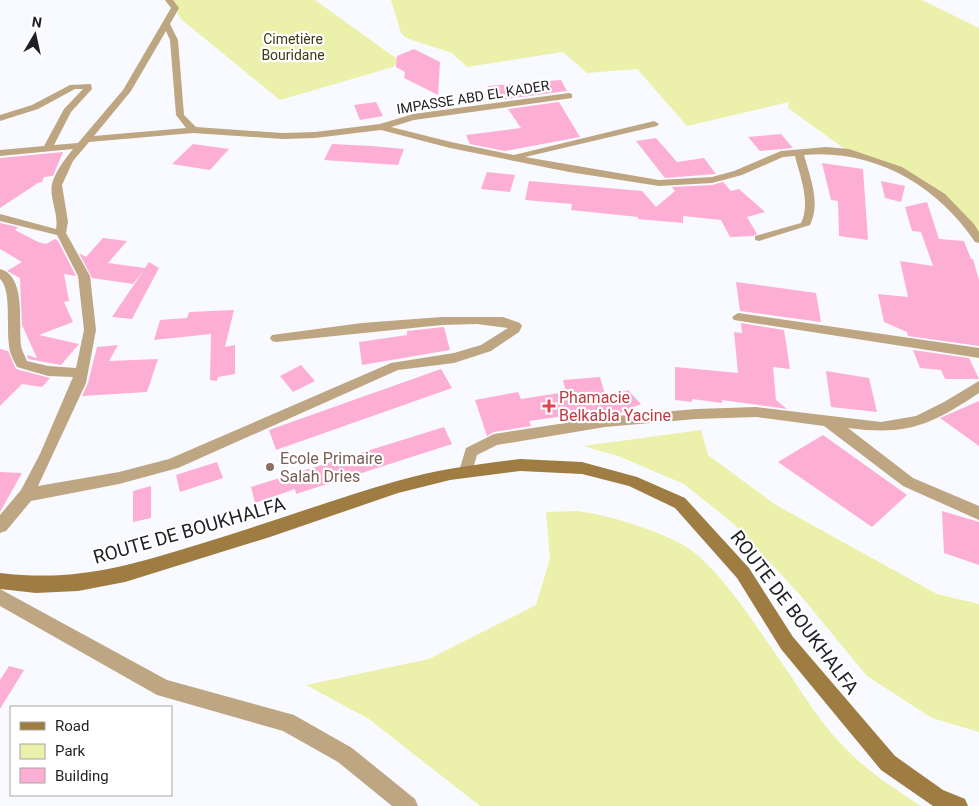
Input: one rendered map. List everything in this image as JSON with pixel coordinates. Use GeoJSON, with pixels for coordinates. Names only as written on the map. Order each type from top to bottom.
{"type":"FeatureCollection","features":[{"type":"Feature","properties":{"kind":"main road","name":"ROUTE DE BOUKHALFA"},"geometry":{"type":"LineString","coordinates":[[0,581],[36,585],[78,583],[125,574],[262,532],[398,487],[466,471],[520,465],[555,464],[582,468],[632,481],[680,503],[743,573],[793,649],[848,718],[888,763],[936,797],[958,806]]}},
{"type":"Feature","properties":{"kind":"street"},"geometry":{"type":"LineString","coordinates":[[0,526],[26,495],[47,455],[79,383],[90,330],[84,276],[61,233],[63,222],[58,185],[69,160],[127,91],[175,8],[169,0]]}},
{"type":"Feature","properties":{"kind":"street"},"geometry":{"type":"LineString","coordinates":[[166,24],[174,40],[180,115],[193,130]]}},
{"type":"Feature","properties":{"kind":"street"},"geometry":{"type":"LineString","coordinates":[[0,118],[35,107],[73,87],[88,86],[88,89],[67,111],[47,149]]}},
{"type":"Feature","properties":{"kind":"street","name":"IMPASSE ABD EL KADER"},"geometry":{"type":"LineString","coordinates":[[381,127],[413,118],[570,96]]}},
{"type":"Feature","properties":{"kind":"street"},"geometry":{"type":"LineString","coordinates":[[515,157],[654,124]]}},
{"type":"Feature","properties":{"kind":"street"},"geometry":{"type":"LineString","coordinates":[[0,153],[47,149],[193,130],[283,136],[381,127],[450,145],[568,169],[659,183],[712,180],[738,173],[781,154],[826,150],[849,152],[899,169],[941,196],[970,226],[979,240]]}},
{"type":"Feature","properties":{"kind":"street"},"geometry":{"type":"LineString","coordinates":[[759,238],[805,225],[809,219],[810,206],[799,152]]}},
{"type":"Feature","properties":{"kind":"street"},"geometry":{"type":"LineString","coordinates":[[0,217],[16,223],[61,233]]}},
{"type":"Feature","properties":{"kind":"street"},"geometry":{"type":"LineString","coordinates":[[0,273],[9,281],[14,299],[15,347],[22,364],[48,371],[80,373]]}},
{"type":"Feature","properties":{"kind":"street"},"geometry":{"type":"LineString","coordinates":[[738,317],[979,353]]}},
{"type":"Feature","properties":{"kind":"street"},"geometry":{"type":"LineString","coordinates":[[26,495],[92,481],[144,474],[173,464],[396,366],[454,358],[486,348],[516,328],[516,326],[511,322],[480,319],[401,324],[276,338]]}},
{"type":"Feature","properties":{"kind":"street"},"geometry":{"type":"LineString","coordinates":[[466,471],[471,452],[494,440],[605,422],[696,414],[756,412],[881,427],[918,421],[949,406],[979,386]]}},
{"type":"Feature","properties":{"kind":"street"},"geometry":{"type":"LineString","coordinates":[[828,422],[908,482],[979,512]]}},
{"type":"Feature","properties":{"kind":"street"},"geometry":{"type":"LineString","coordinates":[[0,597],[164,688],[287,722],[346,755],[408,806]]}},
{"type":"Feature","properties":{"kind":"green space","name":"Cimetière Bouridane"},"geometry":{"type":"Polygon","coordinates":[[[169,0],[315,0],[396,58],[397,63],[393,67],[280,100],[182,20],[169,0]]]}},
{"type":"Feature","properties":{"kind":"green space"},"geometry":{"type":"Polygon","coordinates":[[[391,0],[922,0],[979,28],[979,240],[920,181],[849,152],[788,108],[789,102],[687,126],[637,69],[587,73],[563,52],[467,67],[452,53],[406,38],[401,33],[391,0]]]}},
{"type":"Feature","properties":{"kind":"green space"},"geometry":{"type":"Polygon","coordinates":[[[701,430],[708,455],[776,505],[937,594],[979,604],[979,732],[932,718],[867,676],[801,596],[734,524],[684,484],[618,456],[583,446],[701,430]]]}},
{"type":"Feature","properties":{"kind":"green space"},"geometry":{"type":"Polygon","coordinates":[[[577,511],[603,516],[647,529],[674,540],[698,556],[712,569],[740,603],[815,712],[839,742],[856,759],[892,787],[921,806],[480,806],[369,719],[306,685],[429,659],[536,605],[550,559],[546,512],[577,511]]]}},
{"type":"Feature","properties":{"kind":"building"},"geometry":{"type":"Polygon","coordinates":[[[414,49],[440,62],[438,95],[404,78],[405,72],[396,67],[397,56],[414,49]]]}},
{"type":"Feature","properties":{"kind":"building"},"geometry":{"type":"Polygon","coordinates":[[[561,80],[567,91],[499,100],[487,86],[561,80]]]}},
{"type":"Feature","properties":{"kind":"building"},"geometry":{"type":"Polygon","coordinates":[[[376,102],[383,116],[360,120],[354,105],[376,102]]]}},
{"type":"Feature","properties":{"kind":"building"},"geometry":{"type":"Polygon","coordinates":[[[559,102],[580,137],[505,151],[470,144],[466,135],[521,128],[508,109],[559,102]]]}},
{"type":"Feature","properties":{"kind":"building"},"geometry":{"type":"Polygon","coordinates":[[[781,134],[793,148],[760,151],[748,137],[781,134]]]}},
{"type":"Feature","properties":{"kind":"building"},"geometry":{"type":"Polygon","coordinates":[[[656,138],[677,162],[704,158],[716,174],[665,178],[636,141],[656,138]]]}},
{"type":"Feature","properties":{"kind":"building"},"geometry":{"type":"Polygon","coordinates":[[[193,144],[229,149],[210,170],[172,164],[193,144]]]}},
{"type":"Feature","properties":{"kind":"building"},"geometry":{"type":"Polygon","coordinates":[[[332,144],[404,149],[398,165],[324,160],[332,144]]]}},
{"type":"Feature","properties":{"kind":"building"},"geometry":{"type":"Polygon","coordinates":[[[63,152],[53,176],[44,177],[42,182],[0,208],[0,158],[63,152]]]}},
{"type":"Feature","properties":{"kind":"building"},"geometry":{"type":"Polygon","coordinates":[[[822,163],[863,169],[868,240],[839,236],[838,201],[831,200],[822,163]]]}},
{"type":"Feature","properties":{"kind":"building"},"geometry":{"type":"Polygon","coordinates":[[[487,172],[515,175],[510,192],[481,189],[487,172]]]}},
{"type":"Feature","properties":{"kind":"building"},"geometry":{"type":"Polygon","coordinates":[[[529,181],[642,191],[656,207],[675,191],[672,187],[712,185],[723,182],[731,191],[739,189],[765,212],[747,217],[757,234],[753,236],[730,237],[721,220],[683,216],[683,223],[638,219],[638,217],[571,210],[572,204],[525,200],[529,181]]]}},
{"type":"Feature","properties":{"kind":"building"},"geometry":{"type":"Polygon","coordinates":[[[881,181],[905,186],[901,202],[885,198],[881,181]]]}},
{"type":"Feature","properties":{"kind":"building"},"geometry":{"type":"Polygon","coordinates":[[[927,202],[939,239],[964,241],[971,259],[973,259],[979,280],[979,346],[908,336],[907,332],[884,322],[878,294],[908,297],[900,261],[933,266],[921,232],[912,231],[905,207],[927,202]]]}},
{"type":"Feature","properties":{"kind":"building"},"geometry":{"type":"Polygon","coordinates":[[[0,223],[18,227],[15,230],[38,242],[46,244],[55,239],[58,241],[76,276],[64,274],[69,301],[64,302],[73,322],[39,335],[79,344],[61,365],[28,359],[27,355],[37,358],[22,325],[20,278],[7,271],[22,262],[0,249],[0,223]]]}},
{"type":"Feature","properties":{"kind":"building"},"geometry":{"type":"Polygon","coordinates":[[[103,238],[127,241],[108,263],[145,268],[149,262],[159,268],[132,319],[112,317],[144,270],[133,284],[92,278],[79,253],[86,257],[103,238]]]}},
{"type":"Feature","properties":{"kind":"building"},"geometry":{"type":"Polygon","coordinates":[[[736,282],[816,293],[821,322],[740,311],[736,282]]]}},
{"type":"Feature","properties":{"kind":"building"},"geometry":{"type":"Polygon","coordinates":[[[234,310],[225,347],[235,345],[235,374],[218,377],[217,381],[210,380],[211,334],[154,340],[160,320],[187,318],[189,312],[234,310]]]}},
{"type":"Feature","properties":{"kind":"building"},"geometry":{"type":"Polygon","coordinates":[[[741,323],[784,330],[790,369],[773,367],[776,400],[787,409],[722,400],[722,403],[692,399],[692,402],[675,400],[675,367],[738,373],[734,332],[742,333],[741,323]]]}},
{"type":"Feature","properties":{"kind":"building"},"geometry":{"type":"Polygon","coordinates":[[[444,327],[450,350],[362,365],[359,342],[407,335],[407,331],[444,327]]]}},
{"type":"Feature","properties":{"kind":"building"},"geometry":{"type":"Polygon","coordinates":[[[118,345],[109,361],[158,359],[147,392],[82,396],[88,383],[97,347],[118,345]]]}},
{"type":"Feature","properties":{"kind":"building"},"geometry":{"type":"Polygon","coordinates":[[[0,349],[8,351],[16,369],[50,378],[42,387],[22,384],[0,406],[0,349]]]}},
{"type":"Feature","properties":{"kind":"building"},"geometry":{"type":"Polygon","coordinates":[[[913,350],[969,358],[979,379],[945,379],[941,370],[920,368],[913,350]]]}},
{"type":"Feature","properties":{"kind":"building"},"geometry":{"type":"Polygon","coordinates":[[[301,365],[315,381],[293,392],[280,376],[301,365]]]}},
{"type":"Feature","properties":{"kind":"building"},"geometry":{"type":"Polygon","coordinates":[[[441,369],[452,388],[276,450],[269,430],[441,369]]]}},
{"type":"Feature","properties":{"kind":"building"},"geometry":{"type":"Polygon","coordinates":[[[826,371],[869,378],[877,412],[831,407],[826,371]]]}},
{"type":"Feature","properties":{"kind":"building"},"geometry":{"type":"Polygon","coordinates":[[[600,377],[606,398],[628,390],[641,404],[618,414],[573,420],[572,415],[529,421],[531,426],[494,432],[487,436],[475,400],[518,392],[521,399],[566,392],[563,380],[600,377]]]}},
{"type":"Feature","properties":{"kind":"building"},"geometry":{"type":"Polygon","coordinates":[[[979,401],[979,446],[940,418],[979,401]]]}},
{"type":"Feature","properties":{"kind":"building"},"geometry":{"type":"Polygon","coordinates":[[[444,427],[452,444],[296,494],[295,489],[255,503],[251,487],[444,427]]]}},
{"type":"Feature","properties":{"kind":"building"},"geometry":{"type":"Polygon","coordinates":[[[823,435],[907,495],[872,527],[778,462],[823,435]]]}},
{"type":"Feature","properties":{"kind":"building"},"geometry":{"type":"Polygon","coordinates":[[[217,462],[223,478],[180,492],[176,475],[217,462]]]}},
{"type":"Feature","properties":{"kind":"building"},"geometry":{"type":"Polygon","coordinates":[[[0,472],[22,473],[0,512],[0,472]]]}},
{"type":"Feature","properties":{"kind":"building"},"geometry":{"type":"Polygon","coordinates":[[[151,486],[151,518],[133,522],[133,491],[151,486]]]}},
{"type":"Feature","properties":{"kind":"building"},"geometry":{"type":"Polygon","coordinates":[[[942,511],[979,522],[979,565],[944,553],[942,511]]]}},
{"type":"Feature","properties":{"kind":"building"},"geometry":{"type":"Polygon","coordinates":[[[9,666],[24,670],[0,709],[0,680],[9,666]]]}},
{"type":"Feature","properties":{"kind":"place","name":"Phamacie Belkabla Yacine"},"geometry":{"type":"Point","coordinates":[549,406]}},
{"type":"Feature","properties":{"kind":"place","name":"Ecole Primaire Salah Dries"},"geometry":{"type":"Point","coordinates":[270,467]}}]}
